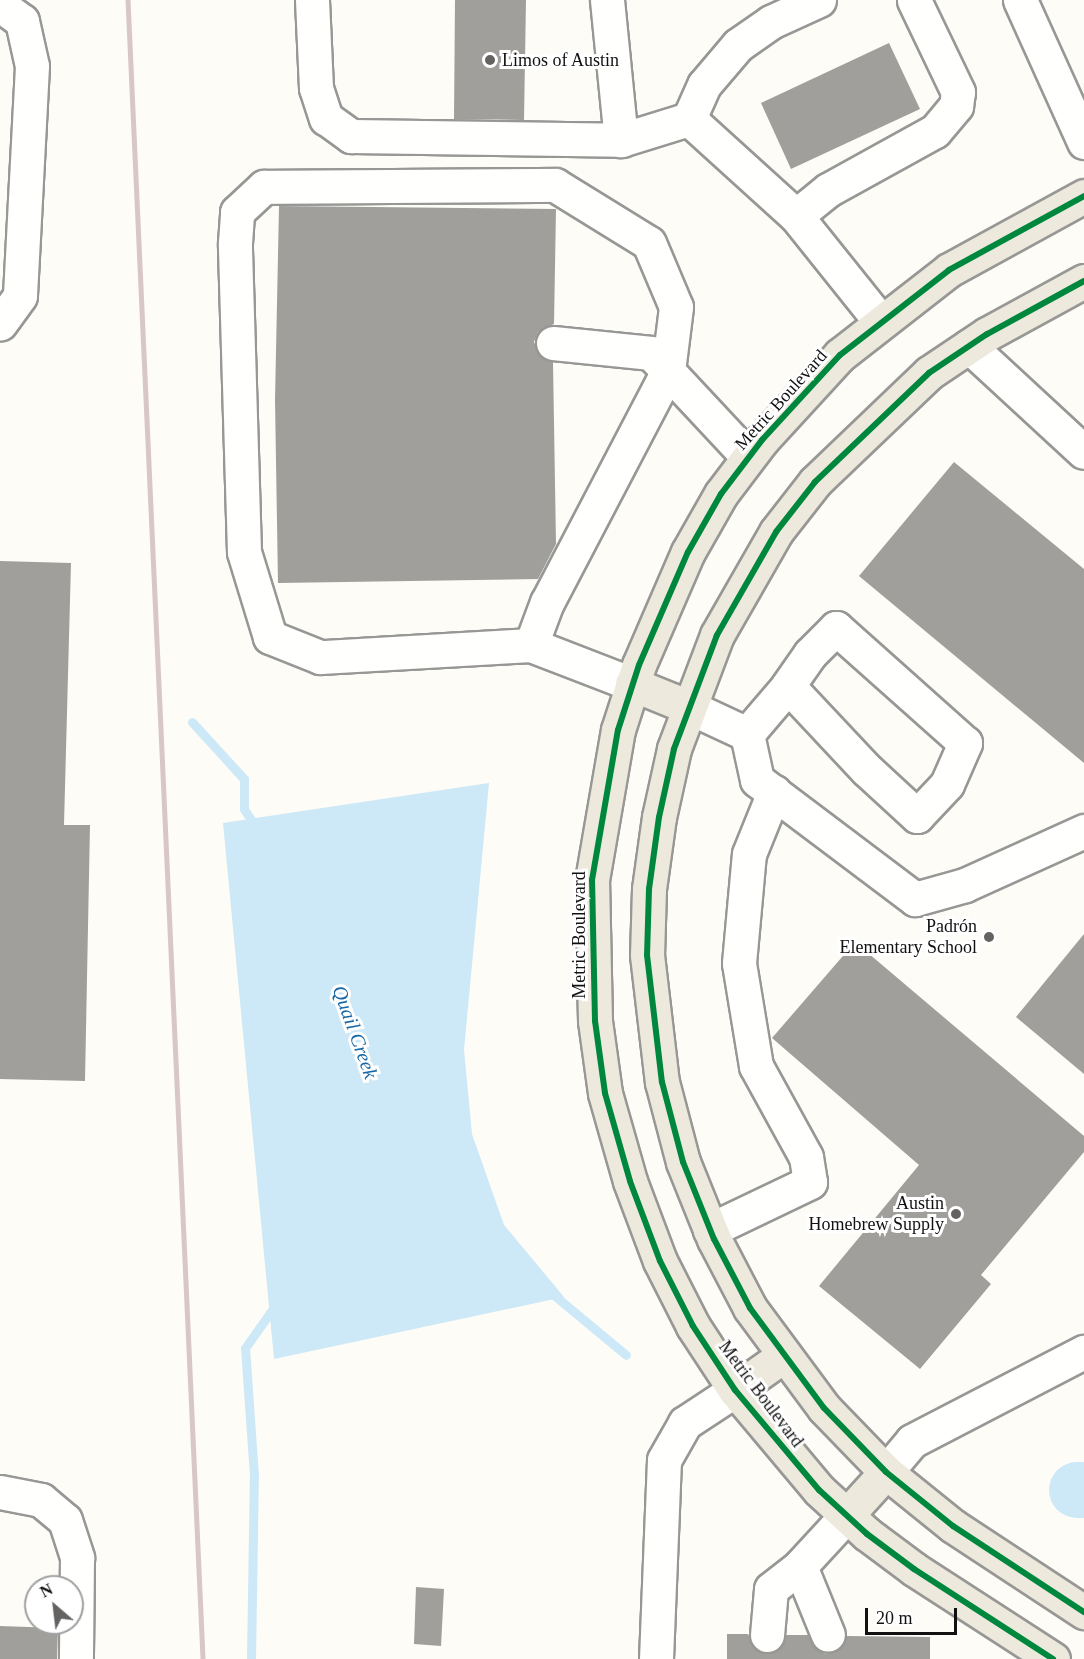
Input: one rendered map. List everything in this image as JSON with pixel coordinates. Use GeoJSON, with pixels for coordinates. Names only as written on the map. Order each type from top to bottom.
{"type":"FeatureCollection","features":[{"type":"Feature","properties":{"kind":"main road","name":"Metric Boulevard"},"geometry":{"type":"LineString","coordinates":[[1053,1659],[914,1569],[846,1515],[819,1490],[735,1390],[693,1326],[660,1261],[630,1181],[605,1093],[594,1009],[592,880],[605,791],[633,684],[661,608],[688,552],[748,457],[832,363],[881,322],[949,270],[1084,196]]}},
{"type":"Feature","properties":{"kind":"main road"},"geometry":{"type":"LineString","coordinates":[[1084,281],[969,346],[929,373],[815,482],[743,584],[717,635],[689,706],[659,817],[649,889],[647,955],[662,1082],[683,1162],[710,1230],[750,1308],[783,1356],[824,1408],[886,1472],[953,1526],[1084,1612]]}},
{"type":"Feature","properties":{"kind":"main road"},"geometry":{"type":"LineString","coordinates":[[633,684],[689,706]]}},
{"type":"Feature","properties":{"kind":"main road"},"geometry":{"type":"LineString","coordinates":[[735,1390],[783,1356]]}},
{"type":"Feature","properties":{"kind":"main road"},"geometry":{"type":"LineString","coordinates":[[846,1515],[886,1472]]}},
{"type":"Feature","properties":{"kind":"street"},"geometry":{"type":"LineString","coordinates":[[312,0],[316,88],[326,118],[351,136],[621,140],[689,119],[704,85],[738,45],[771,22],[819,0]]}},
{"type":"Feature","properties":{"kind":"street"},"geometry":{"type":"LineString","coordinates":[[607,0],[621,140]]}},
{"type":"Feature","properties":{"kind":"street"},"geometry":{"type":"LineString","coordinates":[[796,216],[828,190],[935,131],[956,106],[958,92],[914,0]]}},
{"type":"Feature","properties":{"kind":"street"},"geometry":{"type":"LineString","coordinates":[[1020,0],[1084,142]]}},
{"type":"Feature","properties":{"kind":"street"},"geometry":{"type":"LineString","coordinates":[[0,4],[22,21],[32,66],[20,296],[0,324]]}},
{"type":"Feature","properties":{"kind":"street"},"geometry":{"type":"LineString","coordinates":[[689,119],[796,216],[881,322]]}},
{"type":"Feature","properties":{"kind":"street"},"geometry":{"type":"LineString","coordinates":[[531,645],[547,602],[668,370],[676,307],[649,243],[555,185],[264,187],[237,212],[244,552],[270,637],[320,657],[531,645],[633,684]]}},
{"type":"Feature","properties":{"kind":"street"},"geometry":{"type":"LineString","coordinates":[[553,343],[651,353],[748,457]]}},
{"type":"Feature","properties":{"kind":"street"},"geometry":{"type":"LineString","coordinates":[[969,346],[1084,452]]}},
{"type":"Feature","properties":{"kind":"street"},"geometry":{"type":"LineString","coordinates":[[747,734],[788,686],[810,654],[836,628],[965,743],[947,784],[917,816],[867,770],[788,686]]}},
{"type":"Feature","properties":{"kind":"street"},"geometry":{"type":"LineString","coordinates":[[689,706],[747,734]]}},
{"type":"Feature","properties":{"kind":"street"},"geometry":{"type":"LineString","coordinates":[[747,734],[757,780],[915,899],[965,885],[1084,831]]}},
{"type":"Feature","properties":{"kind":"street"},"geometry":{"type":"LineString","coordinates":[[710,1230],[810,1182],[806,1157],[756,1066],[739,963],[750,854],[774,792]]}},
{"type":"Feature","properties":{"kind":"street"},"geometry":{"type":"LineString","coordinates":[[886,1472],[912,1441],[1084,1352]]}},
{"type":"Feature","properties":{"kind":"street"},"geometry":{"type":"LineString","coordinates":[[656,1659],[664,1460],[685,1423],[735,1390]]}},
{"type":"Feature","properties":{"kind":"street"},"geometry":{"type":"LineString","coordinates":[[0,1492],[41,1500],[65,1520],[77,1558],[76,1659]]}},
{"type":"Feature","properties":{"kind":"street"},"geometry":{"type":"LineString","coordinates":[[766,1635],[771,1589],[800,1566],[846,1515]]}},
{"type":"Feature","properties":{"kind":"street"},"geometry":{"type":"LineString","coordinates":[[800,1566],[828,1635]]}},
{"type":"Feature","properties":{"kind":"water"},"geometry":{"type":"Polygon","coordinates":[[[489,783],[464,1050],[472,1134],[504,1225],[564,1297],[274,1359],[223,823],[489,783]]]}},
{"type":"Feature","properties":{"kind":"building","name":"Limos of Austin"},"geometry":{"type":"Polygon","coordinates":[[[455,0],[526,0],[524,120],[454,119],[455,0]]]}},
{"type":"Feature","properties":{"kind":"building"},"geometry":{"type":"Polygon","coordinates":[[[889,43],[920,109],[791,169],[761,103],[889,43]]]}},
{"type":"Feature","properties":{"kind":"building"},"geometry":{"type":"Polygon","coordinates":[[[279,206],[556,209],[554,324],[538,332],[534,342],[542,358],[553,362],[556,544],[538,579],[278,583],[275,400],[279,206]]]}},
{"type":"Feature","properties":{"kind":"building"},"geometry":{"type":"Polygon","coordinates":[[[954,462],[1084,569],[1084,763],[859,576],[954,462]]]}},
{"type":"Feature","properties":{"kind":"building"},"geometry":{"type":"Polygon","coordinates":[[[0,561],[71,563],[64,825],[90,825],[85,1081],[0,1079],[0,561]]]}},
{"type":"Feature","properties":{"kind":"building"},"geometry":{"type":"Polygon","coordinates":[[[1084,934],[1084,1074],[1016,1017],[1084,934]]]}},
{"type":"Feature","properties":{"kind":"building"},"geometry":{"type":"Polygon","coordinates":[[[855,942],[1084,1136],[1084,1152],[981,1275],[991,1284],[920,1369],[819,1286],[919,1165],[772,1038],[855,942]]]}},
{"type":"Feature","properties":{"kind":"building"},"geometry":{"type":"Polygon","coordinates":[[[416,1587],[444,1589],[441,1646],[414,1644],[416,1587]]]}},
{"type":"Feature","properties":{"kind":"building"},"geometry":{"type":"Polygon","coordinates":[[[0,1626],[24,1627],[24,1635],[58,1635],[57,1659],[0,1659],[0,1626]]]}},
{"type":"Feature","properties":{"kind":"building"},"geometry":{"type":"Polygon","coordinates":[[[727,1634],[748,1634],[756,1650],[766,1654],[782,1646],[786,1635],[808,1635],[816,1649],[826,1654],[842,1647],[846,1636],[930,1637],[930,1659],[727,1659],[727,1634]]]}},
{"type":"Feature","properties":{"kind":"waterway","name":"Quail Creek"},"geometry":{"type":"LineString","coordinates":[[192,722],[244,779],[244,809],[257,829]]}},
{"type":"Feature","properties":{"kind":"waterway","name":"Quail Creek"},"geometry":{"type":"LineString","coordinates":[[549,1291],[626,1355]]}},
{"type":"Feature","properties":{"kind":"waterway"},"geometry":{"type":"LineString","coordinates":[[251,1659],[254,1476],[245,1348],[277,1303]]}},
{"type":"Feature","properties":{"kind":"waterway","name":"Quail Creek"},"geometry":{"type":"LineString","coordinates":[[1077,1490],[1084,1490]]}},
{"type":"Feature","properties":{"kind":"railway"},"geometry":{"type":"LineString","coordinates":[[128,0],[203,1659]]}},
{"type":"Feature","properties":{"kind":"cycle path"},"geometry":{"type":"LineString","coordinates":[[1053,1659],[914,1569],[867,1534],[819,1490],[735,1390],[693,1326],[660,1261],[630,1181],[605,1093],[595,1021],[592,880],[618,730],[639,665],[688,552],[721,494],[762,440],[840,355],[949,270],[1084,196]]}},
{"type":"Feature","properties":{"kind":"cycle path"},"geometry":{"type":"LineString","coordinates":[[1084,281],[987,334],[929,373],[815,482],[776,532],[717,635],[674,749],[659,817],[649,889],[647,955],[662,1082],[683,1162],[714,1239],[750,1308],[824,1408],[886,1472],[953,1526],[1084,1612]]}},
{"type":"Feature","properties":{"kind":"place","name":"Limos of Austin"},"geometry":{"type":"Point","coordinates":[490,60]}},
{"type":"Feature","properties":{"kind":"place","name":"Padrón Elementary School"},"geometry":{"type":"Point","coordinates":[989,937]}},
{"type":"Feature","properties":{"kind":"place","name":"Austin Homebrew Supply"},"geometry":{"type":"Point","coordinates":[956,1214]}}]}
